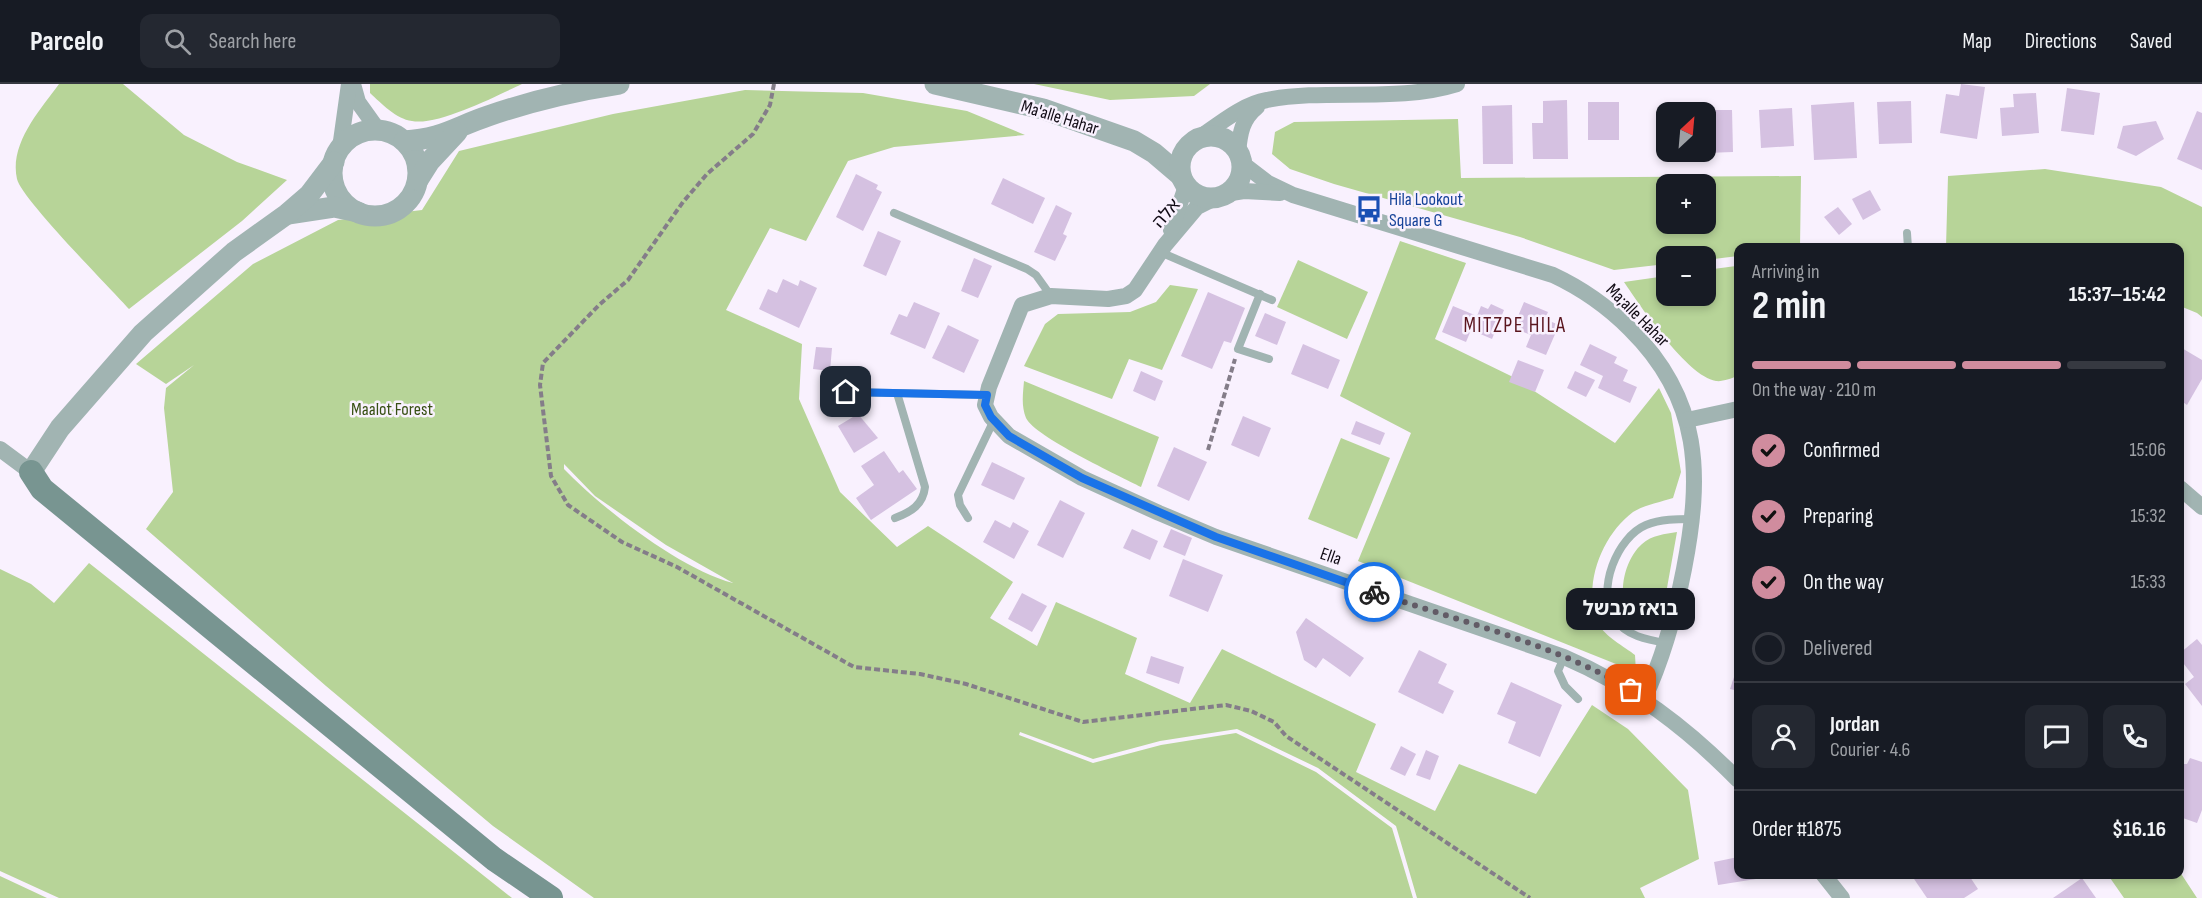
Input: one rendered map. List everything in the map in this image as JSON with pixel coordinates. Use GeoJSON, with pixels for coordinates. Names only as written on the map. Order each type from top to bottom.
{"type":"FeatureCollection","features":[{"type":"Feature","properties":{"kind":"main road"},"geometry":{"type":"LineString","coordinates":[[31,472],[42,489],[494,860],[551,898]]}},
{"type":"Feature","properties":{"kind":"street"},"geometry":{"type":"LineString","coordinates":[[351,84],[358,102],[378,130]]}},
{"type":"Feature","properties":{"kind":"street"},"geometry":{"type":"LineString","coordinates":[[351,84],[332,175],[336,189],[346,204],[358,212]]}},
{"type":"Feature","properties":{"kind":"street"},"geometry":{"type":"LineString","coordinates":[[404,141],[430,140],[530,102],[619,84]]}},
{"type":"Feature","properties":{"kind":"street","name":"Ma'alle Hahar"},"geometry":{"type":"LineString","coordinates":[[935,84],[959,86],[1043,109],[1114,134]]}},
{"type":"Feature","properties":{"kind":"street"},"geometry":{"type":"LineString","coordinates":[[1184,181],[1180,165],[1183,152],[1194,141],[1249,106],[1267,100],[1364,93],[1409,93],[1457,84]]}},
{"type":"Feature","properties":{"kind":"street"},"geometry":{"type":"LineString","coordinates":[[1220,196],[1237,184],[1240,133],[1246,116],[1267,100]]}},
{"type":"Feature","properties":{"kind":"street"},"geometry":{"type":"LineString","coordinates":[[287,214],[334,207],[372,216],[387,214],[403,205],[413,194],[418,180],[430,161],[462,127]]}},
{"type":"Feature","properties":{"kind":"street"},"geometry":{"type":"LineString","coordinates":[[0,449],[31,472],[60,428],[143,333],[234,252],[287,214],[309,195],[347,140],[363,131],[378,130],[392,133],[404,141],[413,153],[418,170],[418,180]]}},
{"type":"Feature","properties":{"kind":"street"},"geometry":{"type":"LineString","coordinates":[[1114,134],[1149,142],[1222,138],[1268,183],[1293,195]]}},
{"type":"Feature","properties":{"kind":"street"},"geometry":{"type":"LineString","coordinates":[[1114,134],[1134,141],[1154,153],[1204,197],[1264,191],[1293,195]]}},
{"type":"Feature","properties":{"kind":"street","name":"אלה"},"geometry":{"type":"LineString","coordinates":[[1163,248],[1184,181]]}},
{"type":"Feature","properties":{"kind":"street","name":"Ma;alle Hahar"},"geometry":{"type":"LineString","coordinates":[[1293,195],[1553,275],[1578,286],[1616,315],[1640,338],[1675,388],[1687,420],[1694,460],[1693,519],[1668,643],[1644,699]]}},
{"type":"Feature","properties":{"kind":"street","name":"אלה"},"geometry":{"type":"LineString","coordinates":[[1163,248],[1197,207],[1220,196]]}},
{"type":"Feature","properties":{"kind":"street"},"geometry":{"type":"LineString","coordinates":[[994,420],[985,405],[987,395],[1015,318],[1023,305],[1051,296],[1108,299],[1126,296],[1136,290],[1163,248]]}},
{"type":"Feature","properties":{"kind":"street"},"geometry":{"type":"LineString","coordinates":[[1687,420],[1734,409]]}},
{"type":"Feature","properties":{"kind":"street","name":"Ella"},"geometry":{"type":"LineString","coordinates":[[994,420],[1009,436],[1082,478],[1216,537],[1564,657],[1603,673],[1644,699],[1688,732],[1734,776]]}},
{"type":"Feature","properties":{"kind":"street"},"geometry":{"type":"LineString","coordinates":[[2184,491],[2202,507]]}},
{"type":"Feature","properties":{"kind":"street"},"geometry":{"type":"LineString","coordinates":[[1829,879],[1842,898]]}},
{"type":"Feature","properties":{"kind":"lane"},"geometry":{"type":"LineString","coordinates":[[894,213],[1027,269],[1036,275],[1051,296]]}},
{"type":"Feature","properties":{"kind":"lane"},"geometry":{"type":"LineString","coordinates":[[1907,233],[1908,243]]}},
{"type":"Feature","properties":{"kind":"lane"},"geometry":{"type":"LineString","coordinates":[[1163,248],[1272,300]]}},
{"type":"Feature","properties":{"kind":"lane"},"geometry":{"type":"LineString","coordinates":[[1260,294],[1238,349],[1269,359]]}},
{"type":"Feature","properties":{"kind":"lane"},"geometry":{"type":"LineString","coordinates":[[846,392],[987,395]]}},
{"type":"Feature","properties":{"kind":"lane"},"geometry":{"type":"LineString","coordinates":[[895,518],[911,512],[923,499],[925,487],[897,393]]}},
{"type":"Feature","properties":{"kind":"lane"},"geometry":{"type":"LineString","coordinates":[[968,518],[960,505],[958,495],[994,420]]}},
{"type":"Feature","properties":{"kind":"lane"},"geometry":{"type":"LineString","coordinates":[[1668,643],[1649,640],[1626,630],[1613,617],[1609,602],[1608,581],[1622,547],[1631,535],[1645,525],[1693,519]]}},
{"type":"Feature","properties":{"kind":"lane"},"geometry":{"type":"LineString","coordinates":[[1564,657],[1558,671],[1565,686],[1578,699]]}},
{"type":"Feature","properties":{"kind":"path"},"geometry":{"type":"LineString","coordinates":[[774,84],[770,105],[753,134],[708,174],[683,202],[628,280],[599,305],[543,363],[540,385],[551,476],[568,505],[622,542],[677,567],[854,667],[920,674],[966,684],[1083,723],[1226,705],[1251,711],[1274,722],[1286,736],[1530,898]]}},
{"type":"Feature","properties":{"kind":"path"},"geometry":{"type":"LineString","coordinates":[[1208,450],[1238,349]]}},
{"type":"Feature","properties":{"kind":"green space"},"geometry":{"type":"Polygon","coordinates":[[[59,84],[123,84],[184,135],[237,162],[287,180],[242,221],[129,309],[49,223],[22,189],[17,179],[16,166],[22,140],[35,116],[59,84]]]}},
{"type":"Feature","properties":{"kind":"green space"},"geometry":{"type":"Polygon","coordinates":[[[370,84],[522,84],[452,114],[437,119],[412,121],[406,120],[384,106],[370,93],[370,84]]]}},
{"type":"Feature","properties":{"kind":"green space"},"geometry":{"type":"Polygon","coordinates":[[[1034,84],[1210,84],[1194,96],[1110,100],[1034,84]]]}},
{"type":"Feature","properties":{"kind":"green space","name":"Maalot Forest"},"geometry":{"type":"Polygon","coordinates":[[[745,90],[863,93],[967,111],[1025,135],[894,147],[848,161],[806,241],[770,228],[726,310],[802,344],[799,399],[840,492],[897,547],[928,526],[1013,582],[990,618],[1037,646],[1056,602],[1137,638],[1125,674],[1190,703],[1222,649],[1376,724],[1356,772],[1435,811],[1459,764],[1536,794],[1592,705],[1628,729],[1688,790],[1699,859],[1640,888],[1645,898],[1417,898],[1396,826],[1318,768],[1237,729],[1160,741],[1093,759],[1020,732],[1019,735],[1093,763],[1161,745],[1236,733],[1316,772],[1392,828],[1413,898],[594,898],[493,826],[326,686],[146,529],[173,492],[164,408],[166,388],[194,365],[166,384],[136,364],[253,264],[338,220],[422,210],[459,151],[613,114],[745,90]],[[564,464],[564,469],[581,485],[644,536],[690,565],[733,583],[666,545],[595,496],[564,464]]]}},
{"type":"Feature","properties":{"kind":"green space"},"geometry":{"type":"Polygon","coordinates":[[[1458,119],[1461,178],[1656,177],[1656,234],[1716,234],[1716,176],[1801,176],[1800,243],[1734,243],[1734,256],[1716,259],[1716,246],[1656,246],[1656,265],[1614,270],[1520,237],[1334,184],[1290,169],[1272,154],[1275,132],[1294,122],[1458,119]]]}},
{"type":"Feature","properties":{"kind":"green space"},"geometry":{"type":"Polygon","coordinates":[[[2045,169],[2161,187],[2202,207],[2202,317],[2184,308],[2184,243],[1946,243],[1948,176],[2045,169]]]}},
{"type":"Feature","properties":{"kind":"green space"},"geometry":{"type":"Polygon","coordinates":[[[1400,241],[1466,263],[1435,339],[1511,376],[1615,443],[1659,388],[1671,413],[1681,472],[1673,498],[1637,510],[1622,522],[1604,548],[1594,578],[1592,594],[1599,624],[1610,637],[1635,655],[1636,672],[1358,561],[1411,433],[1340,396],[1400,241]]]}},
{"type":"Feature","properties":{"kind":"green space"},"geometry":{"type":"Polygon","coordinates":[[[1298,260],[1368,292],[1347,339],[1277,307],[1298,260]]]}},
{"type":"Feature","properties":{"kind":"green space"},"geometry":{"type":"Polygon","coordinates":[[[1734,266],[1734,377],[1716,381],[1692,367],[1653,323],[1624,282],[1656,277],[1656,306],[1716,306],[1716,269],[1734,266]]]}},
{"type":"Feature","properties":{"kind":"green space"},"geometry":{"type":"Polygon","coordinates":[[[1170,285],[1198,289],[1162,370],[1129,359],[1112,399],[1024,366],[1045,324],[1058,314],[1130,312],[1156,302],[1170,285]]]}},
{"type":"Feature","properties":{"kind":"green space"},"geometry":{"type":"Polygon","coordinates":[[[1024,381],[1159,437],[1141,487],[1061,445],[1033,426],[1026,418],[1023,409],[1024,381]]]}},
{"type":"Feature","properties":{"kind":"green space"},"geometry":{"type":"Polygon","coordinates":[[[1341,438],[1390,458],[1357,539],[1308,519],[1341,438]]]}},
{"type":"Feature","properties":{"kind":"green space"},"geometry":{"type":"Polygon","coordinates":[[[1677,532],[1660,627],[1644,626],[1633,619],[1626,609],[1623,596],[1627,567],[1633,554],[1646,541],[1659,535],[1677,532]]]}},
{"type":"Feature","properties":{"kind":"green space"},"geometry":{"type":"Polygon","coordinates":[[[89,563],[512,898],[59,898],[0,871],[0,569],[31,584],[54,603],[89,563]]]}},
{"type":"Feature","properties":{"kind":"green space"},"geometry":{"type":"Polygon","coordinates":[[[0,876],[47,898],[0,898],[0,876]]]}},
{"type":"Feature","properties":{"kind":"green space"},"geometry":{"type":"Polygon","coordinates":[[[2184,878],[2197,898],[2124,898],[2111,879],[2184,878]]]}},
{"type":"Feature","properties":{"kind":"building"},"geometry":{"type":"Polygon","coordinates":[[[1961,84],[1985,87],[1977,139],[1940,133],[1946,94],[1959,96],[1961,84]]]}},
{"type":"Feature","properties":{"kind":"building"},"geometry":{"type":"Polygon","coordinates":[[[2067,88],[2100,93],[2094,135],[2061,131],[2067,88]]]}},
{"type":"Feature","properties":{"kind":"building"},"geometry":{"type":"Polygon","coordinates":[[[2036,93],[2039,133],[2002,136],[2000,108],[2014,107],[2013,94],[2036,93]]]}},
{"type":"Feature","properties":{"kind":"building"},"geometry":{"type":"Polygon","coordinates":[[[1567,100],[1568,159],[1533,159],[1532,123],[1543,123],[1543,101],[1567,100]]]}},
{"type":"Feature","properties":{"kind":"building"},"geometry":{"type":"Polygon","coordinates":[[[1911,101],[1912,143],[1879,144],[1877,102],[1911,101]]]}},
{"type":"Feature","properties":{"kind":"building"},"geometry":{"type":"Polygon","coordinates":[[[1588,102],[1619,102],[1619,140],[1588,140],[1588,102]]]}},
{"type":"Feature","properties":{"kind":"building"},"geometry":{"type":"Polygon","coordinates":[[[1854,102],[1857,158],[1814,160],[1811,105],[1854,102]]]}},
{"type":"Feature","properties":{"kind":"building"},"geometry":{"type":"Polygon","coordinates":[[[1512,105],[1513,164],[1483,164],[1482,106],[1512,105]]]}},
{"type":"Feature","properties":{"kind":"building"},"geometry":{"type":"Polygon","coordinates":[[[1792,108],[1794,146],[1761,148],[1759,110],[1792,108]]]}},
{"type":"Feature","properties":{"kind":"building"},"geometry":{"type":"Polygon","coordinates":[[[1716,110],[1732,110],[1733,152],[1716,153],[1716,110]]]}},
{"type":"Feature","properties":{"kind":"building"},"geometry":{"type":"Polygon","coordinates":[[[2197,111],[2202,113],[2202,170],[2177,159],[2197,111]]]}},
{"type":"Feature","properties":{"kind":"building"},"geometry":{"type":"Polygon","coordinates":[[[2156,121],[2164,139],[2136,156],[2117,148],[2123,126],[2156,121]]]}},
{"type":"Feature","properties":{"kind":"building"},"geometry":{"type":"Polygon","coordinates":[[[856,174],[878,185],[876,189],[882,192],[863,231],[836,217],[856,174]]]}},
{"type":"Feature","properties":{"kind":"building"},"geometry":{"type":"Polygon","coordinates":[[[1003,178],[1045,198],[1033,224],[991,204],[1003,178]]]}},
{"type":"Feature","properties":{"kind":"building"},"geometry":{"type":"Polygon","coordinates":[[[1870,190],[1881,210],[1863,220],[1852,199],[1870,190]]]}},
{"type":"Feature","properties":{"kind":"building"},"geometry":{"type":"Polygon","coordinates":[[[1056,205],[1072,213],[1063,234],[1067,236],[1055,261],[1034,252],[1056,205]]]}},
{"type":"Feature","properties":{"kind":"building"},"geometry":{"type":"Polygon","coordinates":[[[1838,207],[1852,224],[1839,235],[1824,217],[1838,207]]]}},
{"type":"Feature","properties":{"kind":"building"},"geometry":{"type":"Polygon","coordinates":[[[878,231],[901,241],[886,276],[863,266],[878,231]]]}},
{"type":"Feature","properties":{"kind":"building"},"geometry":{"type":"Polygon","coordinates":[[[974,258],[992,266],[978,298],[961,291],[974,258]]]}},
{"type":"Feature","properties":{"kind":"building"},"geometry":{"type":"Polygon","coordinates":[[[783,279],[798,286],[800,280],[817,288],[799,328],[759,309],[768,289],[777,293],[783,279]]]}},
{"type":"Feature","properties":{"kind":"building"},"geometry":{"type":"Polygon","coordinates":[[[1208,292],[1245,308],[1231,343],[1224,341],[1212,369],[1181,356],[1208,292]]]}},
{"type":"Feature","properties":{"kind":"building"},"geometry":{"type":"Polygon","coordinates":[[[914,302],[940,313],[925,349],[890,334],[899,314],[907,317],[914,302]]]}},
{"type":"Feature","properties":{"kind":"building"},"geometry":{"type":"Polygon","coordinates":[[[1524,302],[1548,312],[1545,319],[1559,325],[1546,355],[1526,347],[1531,335],[1513,328],[1524,302]]]}},
{"type":"Feature","properties":{"kind":"building"},"geometry":{"type":"Polygon","coordinates":[[[1491,304],[1504,310],[1492,339],[1471,330],[1466,342],[1442,332],[1453,306],[1477,316],[1481,306],[1488,309],[1491,304]]]}},
{"type":"Feature","properties":{"kind":"building"},"geometry":{"type":"Polygon","coordinates":[[[1265,313],[1286,322],[1277,345],[1255,336],[1265,313]]]}},
{"type":"Feature","properties":{"kind":"building"},"geometry":{"type":"Polygon","coordinates":[[[948,325],[979,340],[964,373],[932,358],[948,325]]]}},
{"type":"Feature","properties":{"kind":"building"},"geometry":{"type":"Polygon","coordinates":[[[1303,344],[1340,360],[1328,389],[1291,374],[1303,344]]]}},
{"type":"Feature","properties":{"kind":"building"},"geometry":{"type":"Polygon","coordinates":[[[1590,344],[1617,357],[1614,363],[1628,370],[1623,381],[1637,387],[1630,403],[1598,388],[1603,376],[1580,365],[1590,344]]]}},
{"type":"Feature","properties":{"kind":"building"},"geometry":{"type":"Polygon","coordinates":[[[816,347],[832,348],[830,371],[813,369],[816,347]]]}},
{"type":"Feature","properties":{"kind":"building"},"geometry":{"type":"Polygon","coordinates":[[[2184,349],[2202,360],[2202,379],[2187,405],[2184,403],[2184,349]]]}},
{"type":"Feature","properties":{"kind":"building"},"geometry":{"type":"Polygon","coordinates":[[[1518,360],[1544,370],[1535,392],[1509,382],[1518,360]]]}},
{"type":"Feature","properties":{"kind":"building"},"geometry":{"type":"Polygon","coordinates":[[[1141,371],[1163,381],[1155,401],[1133,391],[1141,371]]]}},
{"type":"Feature","properties":{"kind":"building"},"geometry":{"type":"Polygon","coordinates":[[[1575,371],[1595,380],[1586,397],[1567,388],[1575,371]]]}},
{"type":"Feature","properties":{"kind":"building"},"geometry":{"type":"Polygon","coordinates":[[[858,414],[878,438],[854,453],[838,426],[858,414]]]}},
{"type":"Feature","properties":{"kind":"building"},"geometry":{"type":"Polygon","coordinates":[[[1243,416],[1271,428],[1259,457],[1231,445],[1243,416]]]}},
{"type":"Feature","properties":{"kind":"building"},"geometry":{"type":"Polygon","coordinates":[[[1356,421],[1385,433],[1380,445],[1351,434],[1356,421]]]}},
{"type":"Feature","properties":{"kind":"building"},"geometry":{"type":"Polygon","coordinates":[[[1174,447],[1207,462],[1189,501],[1157,486],[1174,447]]]}},
{"type":"Feature","properties":{"kind":"building"},"geometry":{"type":"Polygon","coordinates":[[[884,451],[899,473],[903,470],[917,489],[871,520],[856,498],[874,485],[861,466],[884,451]]]}},
{"type":"Feature","properties":{"kind":"building"},"geometry":{"type":"Polygon","coordinates":[[[992,462],[1025,478],[1014,500],[981,485],[992,462]]]}},
{"type":"Feature","properties":{"kind":"building"},"geometry":{"type":"Polygon","coordinates":[[[1060,500],[1085,513],[1063,558],[1037,545],[1060,500]]]}},
{"type":"Feature","properties":{"kind":"building"},"geometry":{"type":"Polygon","coordinates":[[[995,520],[1010,528],[1013,522],[1029,531],[1014,559],[983,542],[995,520]]]}},
{"type":"Feature","properties":{"kind":"building"},"geometry":{"type":"Polygon","coordinates":[[[1132,529],[1158,541],[1150,560],[1123,548],[1132,529]]]}},
{"type":"Feature","properties":{"kind":"building"},"geometry":{"type":"Polygon","coordinates":[[[1171,529],[1192,538],[1185,556],[1163,547],[1171,529]]]}},
{"type":"Feature","properties":{"kind":"building"},"geometry":{"type":"Polygon","coordinates":[[[1183,559],[1223,575],[1208,612],[1169,596],[1183,559]]]}},
{"type":"Feature","properties":{"kind":"building"},"geometry":{"type":"Polygon","coordinates":[[[1022,593],[1047,606],[1032,632],[1008,619],[1022,593]]]}},
{"type":"Feature","properties":{"kind":"building"},"geometry":{"type":"Polygon","coordinates":[[[1306,618],[1364,658],[1350,677],[1323,658],[1316,668],[1304,660],[1296,632],[1306,618]]]}},
{"type":"Feature","properties":{"kind":"building"},"geometry":{"type":"Polygon","coordinates":[[[2197,639],[2202,645],[2202,706],[2185,684],[2194,677],[2184,664],[2184,650],[2197,639]]]}},
{"type":"Feature","properties":{"kind":"building"},"geometry":{"type":"Polygon","coordinates":[[[1419,650],[1447,664],[1438,683],[1454,691],[1443,714],[1398,692],[1419,650]]]}},
{"type":"Feature","properties":{"kind":"building"},"geometry":{"type":"Polygon","coordinates":[[[1151,656],[1184,667],[1179,684],[1146,673],[1151,656]]]}},
{"type":"Feature","properties":{"kind":"building"},"geometry":{"type":"Polygon","coordinates":[[[1734,677],[1734,690],[1730,689],[1734,677]]]}},
{"type":"Feature","properties":{"kind":"building"},"geometry":{"type":"Polygon","coordinates":[[[1511,682],[1562,705],[1540,757],[1508,743],[1516,722],[1497,714],[1511,682]]]}},
{"type":"Feature","properties":{"kind":"building"},"geometry":{"type":"Polygon","coordinates":[[[1401,746],[1416,754],[1405,776],[1390,769],[1401,746]]]}},
{"type":"Feature","properties":{"kind":"building"},"geometry":{"type":"Polygon","coordinates":[[[1426,750],[1439,756],[1430,780],[1416,775],[1426,750]]]}},
{"type":"Feature","properties":{"kind":"building"},"geometry":{"type":"Polygon","coordinates":[[[2190,758],[2202,762],[2202,810],[2197,823],[2184,818],[2184,764],[2187,764],[2190,758]]]}},
{"type":"Feature","properties":{"kind":"building"},"geometry":{"type":"Polygon","coordinates":[[[1734,858],[1734,879],[1756,879],[1718,885],[1714,862],[1734,858]]]}},
{"type":"Feature","properties":{"kind":"building"},"geometry":{"type":"Polygon","coordinates":[[[1914,879],[1971,879],[1978,889],[1964,898],[1927,898],[1914,879]]]}},
{"type":"Feature","properties":{"kind":"building"},"geometry":{"type":"Polygon","coordinates":[[[2083,879],[2096,898],[2053,898],[2083,879]]]}},
{"type":"Feature","properties":{"kind":"way so far"},"geometry":{"type":"LineString","coordinates":[[1374,592],[1564,657],[1603,673],[1631,690]]}},
{"type":"Feature","properties":{"kind":"place","name":"Hila Lookout Square G"},"geometry":{"type":"Point","coordinates":[1369,209]}},
{"type":"Feature","properties":{"kind":"place","name":"בואז מבשל"},"geometry":{"type":"Point","coordinates":[1631,690]}},
{"type":"Feature","properties":{"kind":"district","name":"MITZPE HILA"},"geometry":{"type":"Point","coordinates":[1515,325]}},
{"type":"Feature","properties":{"kind":"route"},"geometry":{"type":"LineString","coordinates":[[846,392],[987,395],[985,405],[991,417],[1009,436],[1082,478],[1216,537],[1374,592]]}}]}
